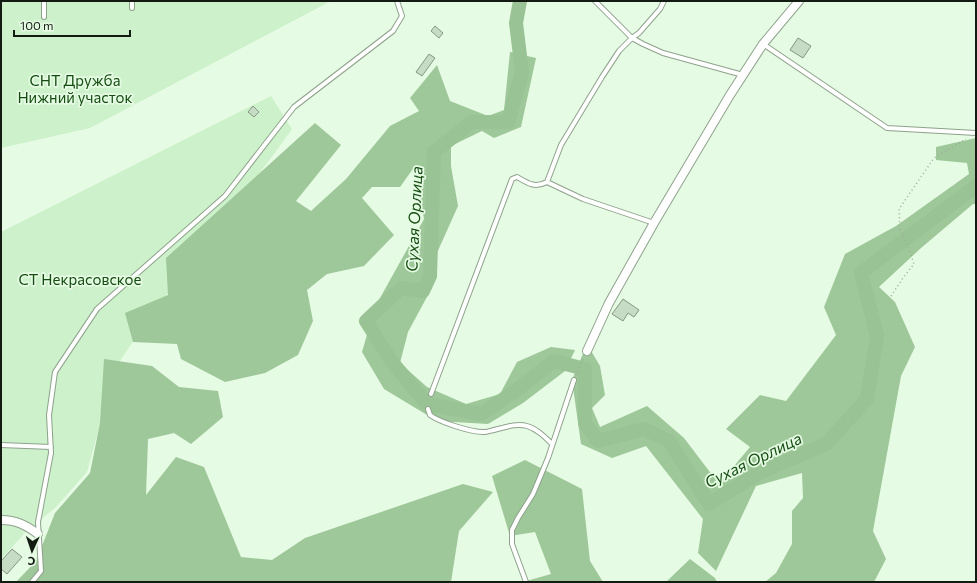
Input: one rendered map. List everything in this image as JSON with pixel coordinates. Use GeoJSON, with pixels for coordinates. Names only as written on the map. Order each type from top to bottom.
{"type":"FeatureCollection","features":[{"type":"Feature","properties":{"kind":"street"},"geometry":{"type":"LineString","coordinates":[[587,351],[609,303],[654,223],[743,75],[763,44],[800,1]]}},
{"type":"Feature","properties":{"kind":"street"},"geometry":{"type":"LineString","coordinates":[[1,520],[12,520],[26,525],[38,534]]}},
{"type":"Feature","properties":{"kind":"lane"},"geometry":{"type":"LineString","coordinates":[[44,1],[44,16]]}},
{"type":"Feature","properties":{"kind":"lane"},"geometry":{"type":"LineString","coordinates":[[132,1],[132,8]]}},
{"type":"Feature","properties":{"kind":"lane"},"geometry":{"type":"LineString","coordinates":[[32,582],[42,571],[38,522],[51,453],[49,415],[55,372],[97,309],[225,196],[294,107],[393,31],[402,16],[397,1]]}},
{"type":"Feature","properties":{"kind":"lane"},"geometry":{"type":"LineString","coordinates":[[595,1],[632,38],[663,53],[743,75]]}},
{"type":"Feature","properties":{"kind":"lane"},"geometry":{"type":"LineString","coordinates":[[431,394],[512,179],[517,177],[527,183],[539,186],[547,182],[561,145],[602,77],[619,51],[639,33],[660,9],[664,1]]}},
{"type":"Feature","properties":{"kind":"lane"},"geometry":{"type":"LineString","coordinates":[[763,44],[888,128],[976,132]]}},
{"type":"Feature","properties":{"kind":"lane"},"geometry":{"type":"LineString","coordinates":[[547,182],[583,199],[654,223]]}},
{"type":"Feature","properties":{"kind":"lane"},"geometry":{"type":"LineString","coordinates":[[526,582],[512,544],[512,530],[533,494],[548,458],[574,380]]}},
{"type":"Feature","properties":{"kind":"lane"},"geometry":{"type":"LineString","coordinates":[[428,409],[430,415],[436,419],[474,431],[483,432],[516,426],[527,426],[536,430],[552,444]]}},
{"type":"Feature","properties":{"kind":"lane"},"geometry":{"type":"LineString","coordinates":[[1,445],[51,447]]}},
{"type":"Feature","properties":{"kind":"path"},"geometry":{"type":"LineString","coordinates":[[891,296],[914,264],[906,241],[900,230],[899,209],[934,158],[965,139]]}},
{"type":"Feature","properties":{"kind":"path"},"geometry":{"type":"LineString","coordinates":[[574,380],[587,351]]}},
{"type":"Feature","properties":{"kind":"green space","name":"СНТ Дружба Нижний участок"},"geometry":{"type":"Polygon","coordinates":[[[1,1],[331,1],[90,128],[1,148],[1,1]]]}},
{"type":"Feature","properties":{"kind":"green space"},"geometry":{"type":"Polygon","coordinates":[[[510,52],[536,58],[521,127],[494,138],[482,131],[451,146],[451,166],[458,206],[432,264],[428,295],[408,332],[400,363],[427,387],[466,404],[500,394],[517,362],[551,347],[575,350],[565,371],[523,403],[488,424],[437,421],[384,389],[362,352],[375,307],[424,219],[415,166],[400,187],[372,187],[362,198],[394,235],[364,266],[327,274],[307,290],[313,321],[298,355],[265,373],[225,382],[181,359],[177,344],[133,342],[125,313],[168,295],[166,258],[315,123],[341,145],[296,201],[311,211],[346,179],[390,126],[419,111],[410,98],[437,65],[450,101],[488,116],[504,110],[510,52]]]}},
{"type":"Feature","properties":{"kind":"green space","name":"СТ Некрасовское"},"geometry":{"type":"Polygon","coordinates":[[[271,96],[292,129],[144,325],[116,367],[87,472],[56,507],[24,534],[1,559],[1,232],[271,96]]]}},
{"type":"Feature","properties":{"kind":"green space"},"geometry":{"type":"Polygon","coordinates":[[[976,138],[976,204],[973,204],[921,248],[879,287],[895,302],[915,347],[901,376],[873,531],[886,559],[874,582],[765,582],[776,573],[792,544],[792,511],[803,498],[802,473],[756,486],[716,571],[698,553],[703,519],[646,446],[612,458],[581,444],[572,380],[587,344],[600,366],[605,395],[592,408],[600,427],[647,406],[684,438],[719,484],[750,447],[726,429],[760,395],[786,401],[836,335],[824,307],[845,254],[896,226],[969,174],[967,163],[936,160],[936,147],[976,138]]]}},
{"type":"Feature","properties":{"kind":"green space"},"geometry":{"type":"Polygon","coordinates":[[[104,359],[152,366],[179,387],[218,391],[223,417],[191,444],[174,433],[148,439],[146,495],[176,457],[204,467],[241,557],[272,560],[305,538],[463,484],[493,492],[459,531],[451,582],[16,582],[36,561],[55,513],[90,473],[100,423],[104,359]]]}},
{"type":"Feature","properties":{"kind":"green space"},"geometry":{"type":"Polygon","coordinates":[[[525,460],[582,489],[590,561],[603,582],[523,582],[551,574],[535,532],[510,536],[492,476],[525,460]]]}},
{"type":"Feature","properties":{"kind":"green space"},"geometry":{"type":"Polygon","coordinates":[[[690,559],[715,578],[717,582],[666,582],[690,559]]]}},
{"type":"Feature","properties":{"kind":"building"},"geometry":{"type":"Polygon","coordinates":[[[435,26],[443,33],[439,38],[431,31],[435,26]]]}},
{"type":"Feature","properties":{"kind":"building"},"geometry":{"type":"Polygon","coordinates":[[[798,38],[811,46],[803,58],[790,50],[798,38]]]}},
{"type":"Feature","properties":{"kind":"building"},"geometry":{"type":"Polygon","coordinates":[[[429,54],[435,58],[422,76],[416,72],[429,54]]]}},
{"type":"Feature","properties":{"kind":"building"},"geometry":{"type":"Polygon","coordinates":[[[253,106],[259,112],[254,117],[248,112],[253,106]]]}},
{"type":"Feature","properties":{"kind":"building"},"geometry":{"type":"Polygon","coordinates":[[[623,299],[639,310],[634,317],[628,313],[623,321],[612,314],[623,299]]]}},
{"type":"Feature","properties":{"kind":"building"},"geometry":{"type":"Polygon","coordinates":[[[12,549],[22,557],[7,574],[1,569],[1,561],[12,549]]]}},
{"type":"Feature","properties":{"kind":"waterway","name":"Сухая Орлица"},"geometry":{"type":"LineString","coordinates":[[520,1],[516,23],[522,72],[508,122],[472,122],[434,152],[430,276],[423,291],[401,288],[366,321],[392,362],[427,404],[481,414],[514,392],[554,361],[585,369],[585,423],[598,441],[644,429],[669,441],[709,504],[759,473],[826,444],[867,399],[877,336],[861,273],[976,186]]}}]}
